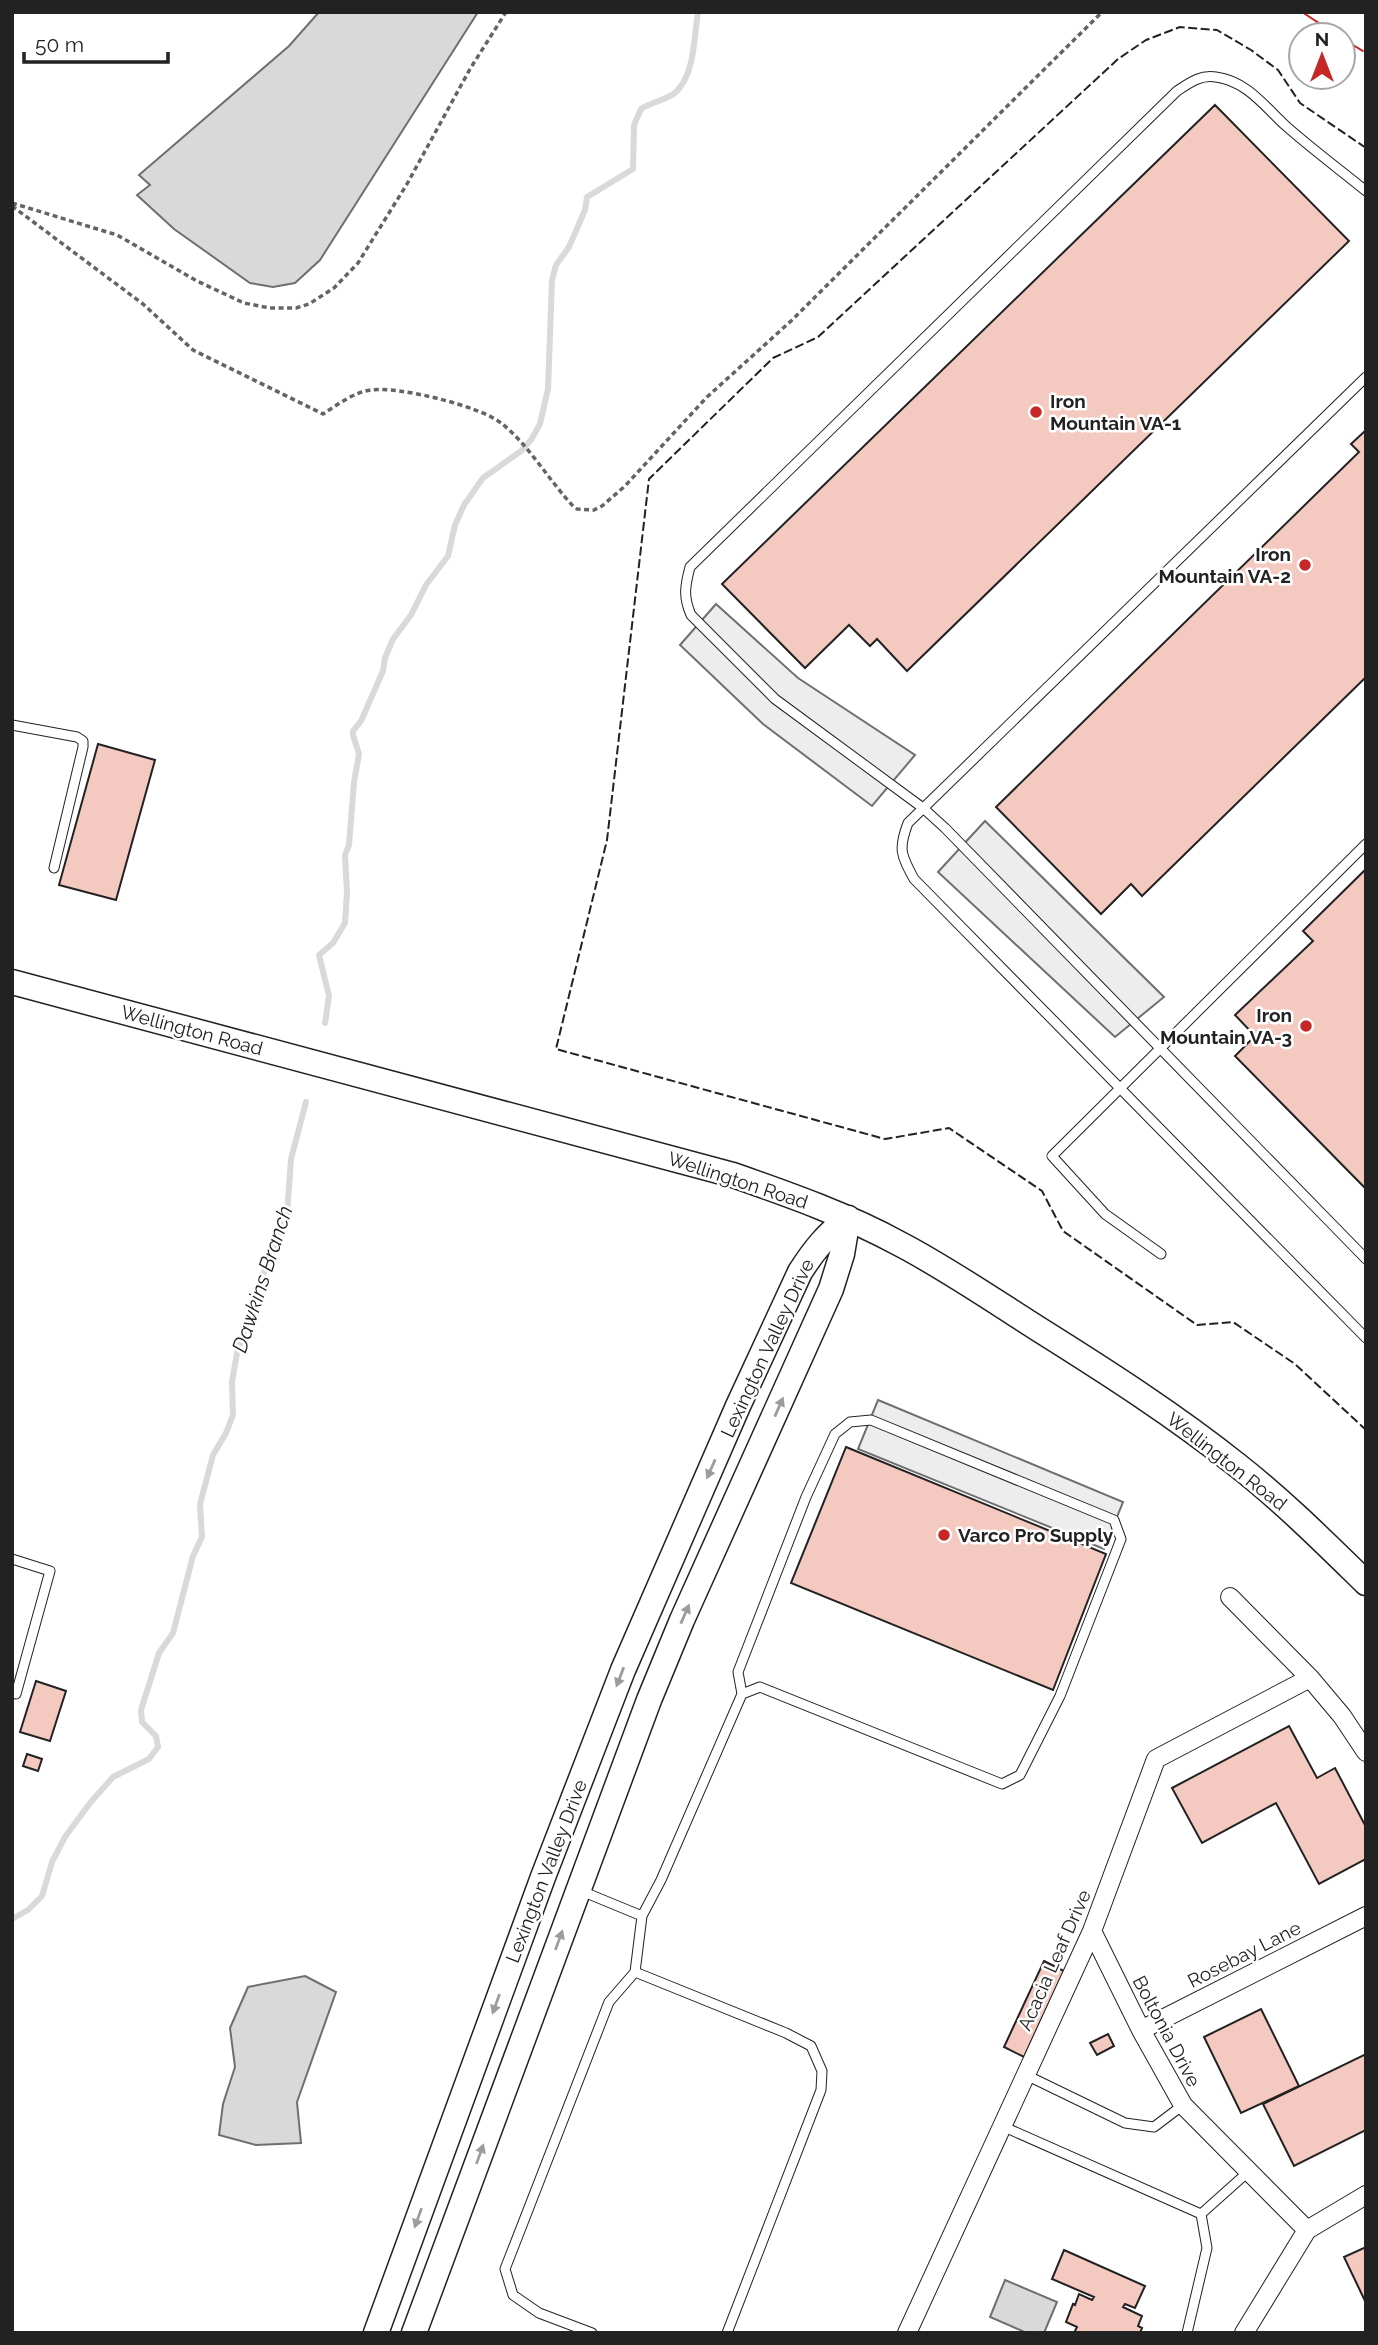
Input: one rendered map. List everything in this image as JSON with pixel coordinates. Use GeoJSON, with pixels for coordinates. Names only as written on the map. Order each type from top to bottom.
{"type":"FeatureCollection","features":[{"type":"Feature","properties":{"kind":"street","name":"Wellington Road"},"geometry":{"type":"LineString","coordinates":[[12,982],[733,1175],[848,1218],[953,1275],[1157,1406],[1269,1491],[1366,1583]]}},
{"type":"Feature","properties":{"kind":"street","name":"Lexington Valley Drive"},"geometry":{"type":"LineString","coordinates":[[376,2333],[543,1877],[628,1659],[800,1272],[829,1233],[848,1218]]}},
{"type":"Feature","properties":{"kind":"street","name":"Lexington Valley Drive"},"geometry":{"type":"LineString","coordinates":[[414,2333],[577,1889],[682,1620],[831,1289],[842,1254],[848,1218]]}},
{"type":"Feature","properties":{"kind":"street"},"geometry":{"type":"LineString","coordinates":[[1230,1597],[1310,1678],[1342,1716],[1366,1752]]}},
{"type":"Feature","properties":{"kind":"street","name":"Acacia Leaf Drive"},"geometry":{"type":"LineString","coordinates":[[907,2333],[1092,1931],[1156,1759],[1310,1678]]}},
{"type":"Feature","properties":{"kind":"street"},"geometry":{"type":"LineString","coordinates":[[543,1877],[577,1889]]}},
{"type":"Feature","properties":{"kind":"street","name":"Rosebay Lane"},"geometry":{"type":"LineString","coordinates":[[1141,2030],[1366,1916]]}},
{"type":"Feature","properties":{"kind":"street","name":"Boltonia Drive"},"geometry":{"type":"LineString","coordinates":[[1092,1931],[1182,2105],[1307,2230]]}},
{"type":"Feature","properties":{"kind":"street"},"geometry":{"type":"LineString","coordinates":[[1244,2333],[1307,2230],[1366,2195]]}},
{"type":"Feature","properties":{"kind":"lane"},"geometry":{"type":"LineString","coordinates":[[1366,191],[1286,125],[1250,91],[1232,81],[1215,76],[1197,78],[1177,91],[690,567],[685,586],[685,601],[691,615],[775,699],[923,808],[1366,1259]]}},
{"type":"Feature","properties":{"kind":"lane"},"geometry":{"type":"LineString","coordinates":[[1366,377],[923,808],[908,823],[901,841],[901,854],[914,879],[1366,1338]]}},
{"type":"Feature","properties":{"kind":"lane"},"geometry":{"type":"LineString","coordinates":[[12,725],[77,737],[83,741],[54,869]]}},
{"type":"Feature","properties":{"kind":"lane"},"geometry":{"type":"LineString","coordinates":[[1161,1254],[1105,1214],[1052,1156],[1366,844]]}},
{"type":"Feature","properties":{"kind":"lane"},"geometry":{"type":"LineString","coordinates":[[592,2333],[538,2313],[513,2295],[505,2269],[610,2002],[635,1972],[642,1916],[661,1880],[742,1694],[738,1672],[806,1497],[835,1434],[850,1422],[871,1420],[1114,1520],[1121,1539],[1060,1696],[1020,1775],[1002,1784],[760,1687],[742,1694]]}},
{"type":"Feature","properties":{"kind":"lane"},"geometry":{"type":"LineString","coordinates":[[12,1559],[50,1571],[16,1694],[12,1693]]}},
{"type":"Feature","properties":{"kind":"lane"},"geometry":{"type":"LineString","coordinates":[[577,1889],[642,1916]]}},
{"type":"Feature","properties":{"kind":"lane"},"geometry":{"type":"LineString","coordinates":[[635,1972],[786,2033],[811,2046],[822,2071],[821,2090],[727,2333]]}},
{"type":"Feature","properties":{"kind":"lane"},"geometry":{"type":"LineString","coordinates":[[1026,2075],[1125,2123],[1154,2127],[1182,2105]]}},
{"type":"Feature","properties":{"kind":"lane"},"geometry":{"type":"LineString","coordinates":[[1002,2126],[1201,2214]]}},
{"type":"Feature","properties":{"kind":"lane"},"geometry":{"type":"LineString","coordinates":[[1201,2214],[1248,2172]]}},
{"type":"Feature","properties":{"kind":"lane"},"geometry":{"type":"LineString","coordinates":[[1187,2333],[1207,2248],[1201,2214]]}},
{"type":"Feature","properties":{"kind":"path"},"geometry":{"type":"LineString","coordinates":[[12,204],[117,235],[197,281],[244,303],[270,308],[296,308],[309,304],[334,288],[358,262],[407,184],[470,69],[506,12]]}},
{"type":"Feature","properties":{"kind":"path"},"geometry":{"type":"LineString","coordinates":[[12,204],[143,304],[193,350],[323,414],[369,390],[391,390],[480,410],[503,424],[572,505],[594,510],[625,486],[707,397],[791,321],[1102,12]]}},
{"type":"Feature","properties":{"kind":"shaded area"},"geometry":{"type":"Polygon","coordinates":[[[319,12],[478,12],[320,260],[295,283],[273,287],[250,283],[174,229],[137,195],[150,185],[139,175],[289,46],[319,12]]]}},
{"type":"Feature","properties":{"kind":"shaded area"},"geometry":{"type":"Polygon","coordinates":[[[716,604],[798,678],[915,755],[872,806],[763,724],[680,645],[716,604]]]}},
{"type":"Feature","properties":{"kind":"shaded area"},"geometry":{"type":"Polygon","coordinates":[[[985,821],[1164,997],[1115,1037],[938,872],[985,821]]]}},
{"type":"Feature","properties":{"kind":"shaded area"},"geometry":{"type":"Polygon","coordinates":[[[878,1400],[1123,1502],[1104,1549],[858,1449],[878,1400]]]}},
{"type":"Feature","properties":{"kind":"shaded area"},"geometry":{"type":"Polygon","coordinates":[[[305,1976],[336,1992],[297,2102],[301,2143],[256,2145],[219,2135],[223,2104],[235,2067],[230,2028],[248,1987],[305,1976]]]}},
{"type":"Feature","properties":{"kind":"shaded area"},"geometry":{"type":"Polygon","coordinates":[[[1005,2280],[1057,2302],[1044,2333],[1027,2333],[990,2317],[1005,2280]]]}},
{"type":"Feature","properties":{"kind":"building","name":"Iron Mountain VA-1"},"geometry":{"type":"Polygon","coordinates":[[[1215,105],[1349,241],[907,671],[877,639],[870,646],[849,625],[805,668],[722,584],[1215,105]]]}},
{"type":"Feature","properties":{"kind":"building","name":"Iron Mountain VA-2"},"geometry":{"type":"Polygon","coordinates":[[[1366,430],[1366,677],[1142,896],[1131,884],[1101,914],[996,807],[1359,452],[1351,444],[1366,430]]]}},
{"type":"Feature","properties":{"kind":"building"},"geometry":{"type":"Polygon","coordinates":[[[98,744],[155,760],[116,900],[59,885],[98,744]]]}},
{"type":"Feature","properties":{"kind":"building","name":"Iron Mountain VA-3"},"geometry":{"type":"Polygon","coordinates":[[[1366,869],[1366,1189],[1235,1056],[1255,1036],[1235,1015],[1313,941],[1303,931],[1366,869]]]}},
{"type":"Feature","properties":{"kind":"building"},"geometry":{"type":"Polygon","coordinates":[[[846,1447],[1106,1554],[1053,1690],[791,1583],[846,1447]]]}},
{"type":"Feature","properties":{"kind":"building"},"geometry":{"type":"Polygon","coordinates":[[[36,1681],[66,1691],[50,1741],[20,1732],[36,1681]]]}},
{"type":"Feature","properties":{"kind":"building"},"geometry":{"type":"Polygon","coordinates":[[[1289,1726],[1317,1778],[1335,1768],[1366,1827],[1366,1859],[1319,1884],[1276,1803],[1202,1843],[1172,1788],[1289,1726]]]}},
{"type":"Feature","properties":{"kind":"building"},"geometry":{"type":"Polygon","coordinates":[[[27,1754],[42,1759],[38,1771],[23,1766],[27,1754]]]}},
{"type":"Feature","properties":{"kind":"building"},"geometry":{"type":"Polygon","coordinates":[[[1044,1961],[1064,1971],[1024,2057],[1004,2047],[1044,1961]]]}},
{"type":"Feature","properties":{"kind":"building"},"geometry":{"type":"Polygon","coordinates":[[[1261,2009],[1299,2086],[1241,2113],[1204,2037],[1261,2009]]]}},
{"type":"Feature","properties":{"kind":"building"},"geometry":{"type":"Polygon","coordinates":[[[1108,2034],[1114,2046],[1097,2055],[1090,2043],[1108,2034]]]}},
{"type":"Feature","properties":{"kind":"building"},"geometry":{"type":"Polygon","coordinates":[[[1366,2054],[1366,2130],[1294,2166],[1263,2104],[1366,2054]]]}},
{"type":"Feature","properties":{"kind":"building"},"geometry":{"type":"Polygon","coordinates":[[[1366,2247],[1366,2303],[1344,2257],[1366,2247]]]}},
{"type":"Feature","properties":{"kind":"building"},"geometry":{"type":"Polygon","coordinates":[[[1064,2250],[1145,2286],[1135,2308],[1125,2304],[1123,2307],[1142,2316],[1138,2326],[1142,2328],[1140,2333],[1074,2333],[1077,2327],[1066,2322],[1073,2304],[1075,2305],[1079,2294],[1092,2300],[1094,2297],[1052,2279],[1064,2250]]]}},
{"type":"Feature","properties":{"kind":"waterway","name":"Dawkins Branch"},"geometry":{"type":"LineString","coordinates":[[325,1023],[329,996],[319,955],[333,943],[345,923],[345,855],[349,845],[359,754],[353,731],[361,721],[383,671],[393,639],[411,615],[426,585],[448,556],[455,525],[464,505],[483,478],[521,451],[540,424],[548,389],[552,280],[556,265],[569,247],[585,210],[587,197],[633,169],[634,125],[641,109],[672,95],[682,84],[693,54],[698,12]]}},
{"type":"Feature","properties":{"kind":"waterway","name":"Dawkins Branch"},"geometry":{"type":"LineString","coordinates":[[12,1919],[28,1910],[42,1896],[52,1862],[65,1837],[90,1803],[113,1777],[149,1759],[158,1747],[156,1736],[142,1722],[141,1710],[159,1653],[173,1633],[193,1556],[202,1537],[200,1504],[213,1455],[233,1415],[232,1382],[237,1353],[264,1272],[287,1215],[291,1159],[306,1102]]}},
{"type":"Feature","properties":{"kind":"fence"},"geometry":{"type":"LineString","coordinates":[[1366,148],[1300,103],[1278,70],[1217,30],[1180,27],[1146,40],[1118,59],[818,337],[773,358],[649,479],[607,840],[556,1049],[885,1139],[949,1128],[1042,1191],[1063,1231],[1197,1325],[1233,1322],[1295,1364],[1366,1430]]}},
{"type":"Feature","properties":{"kind":"power"},"geometry":{"type":"LineString","coordinates":[[1302,12],[1316,21]]}},
{"type":"Feature","properties":{"kind":"power"},"geometry":{"type":"LineString","coordinates":[[1357,48],[1366,53]]}},
{"type":"Feature","properties":{"kind":"place","name":"Iron Mountain VA-1"},"geometry":{"type":"Point","coordinates":[1036,412]}},
{"type":"Feature","properties":{"kind":"place","name":"Iron Mountain VA-2"},"geometry":{"type":"Point","coordinates":[1305,565]}},
{"type":"Feature","properties":{"kind":"place","name":"Iron Mountain VA-3"},"geometry":{"type":"Point","coordinates":[1306,1026]}},
{"type":"Feature","properties":{"kind":"place","name":"Varco Pro Supply"},"geometry":{"type":"Point","coordinates":[944,1535]}}]}
